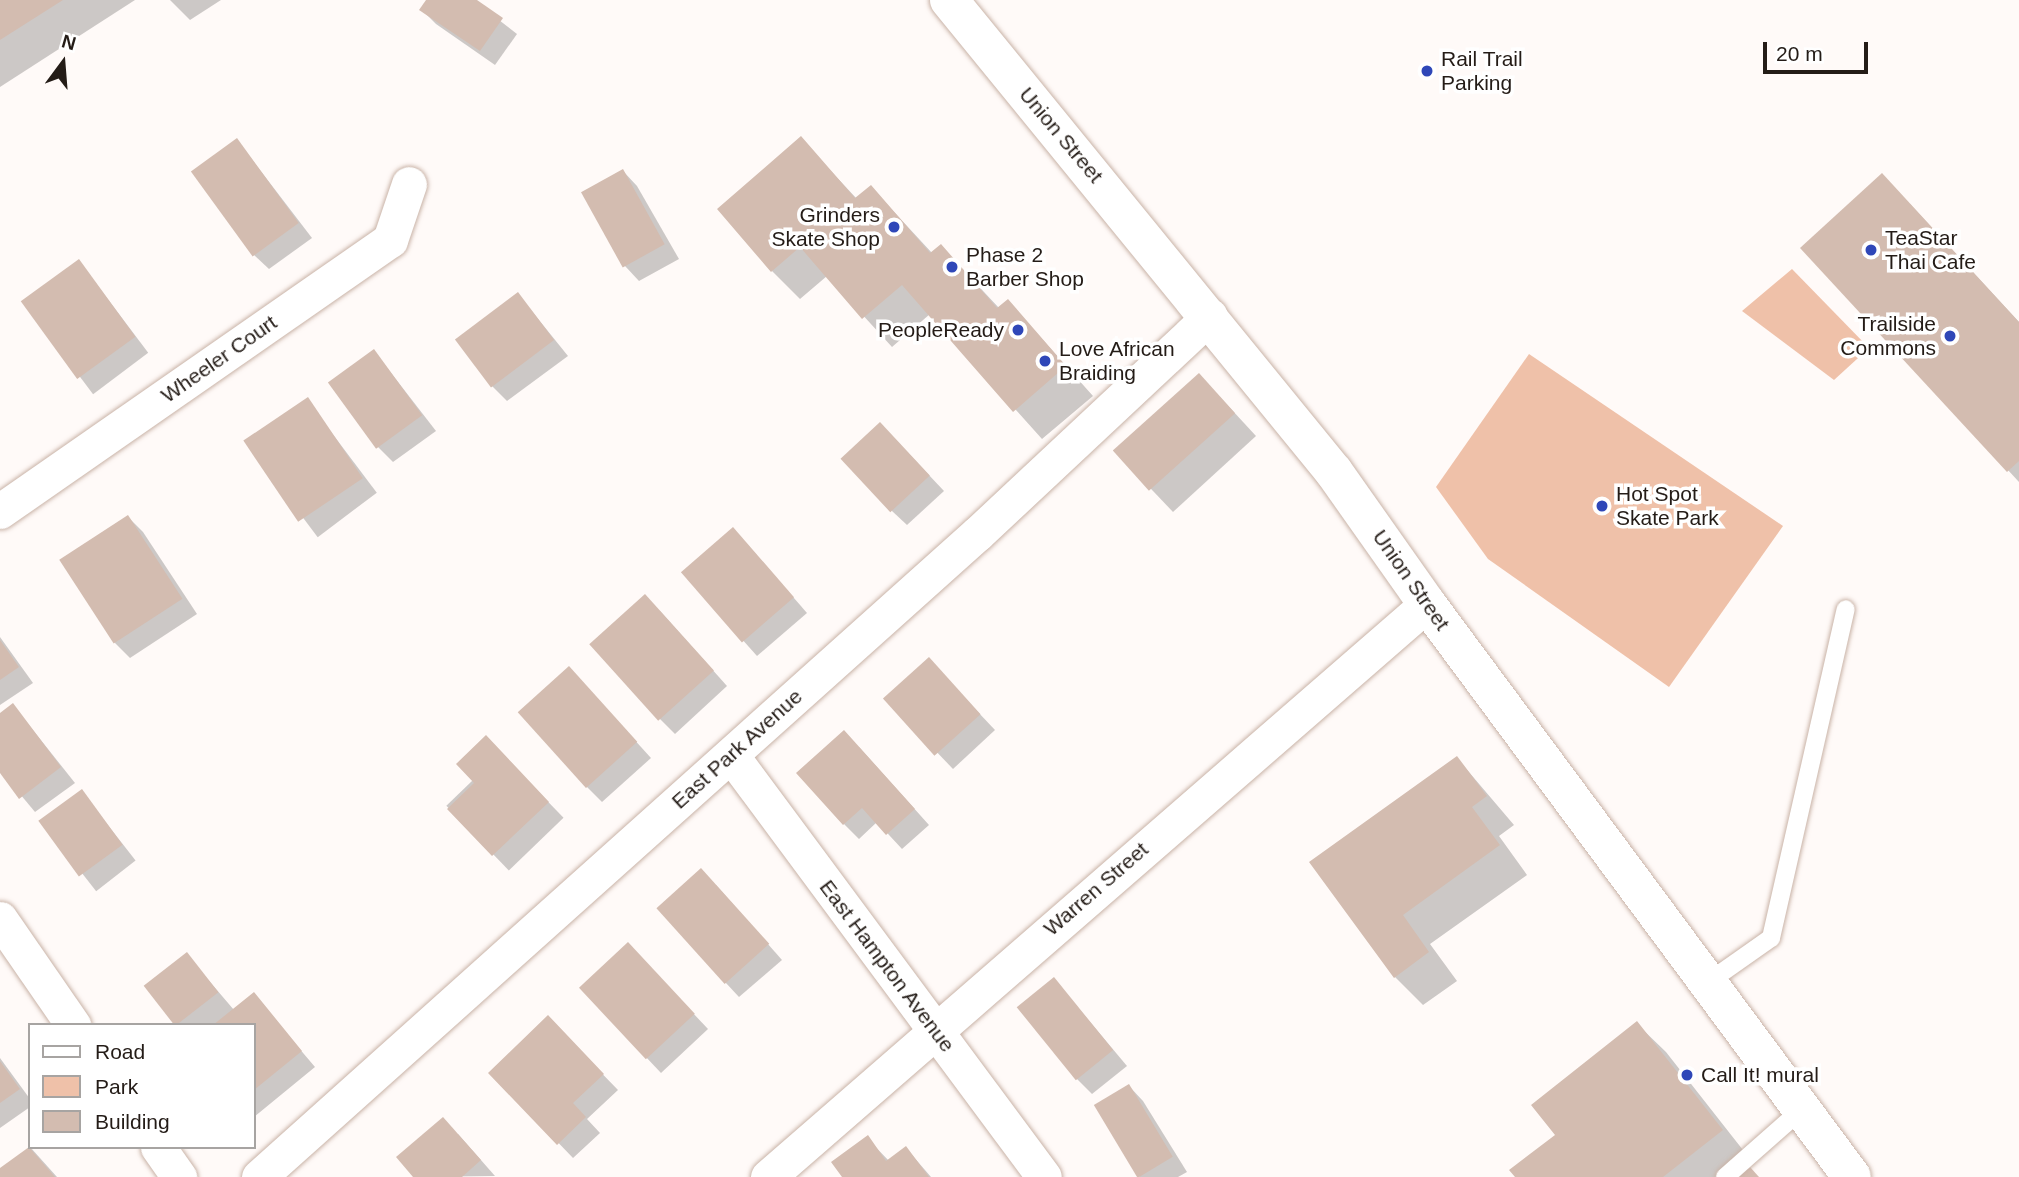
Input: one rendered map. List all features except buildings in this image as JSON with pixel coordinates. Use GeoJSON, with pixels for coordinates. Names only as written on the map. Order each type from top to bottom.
{"type":"FeatureCollection","features":[{"type":"Feature","properties":{"kind":"main road","name":"Union Street"},"geometry":{"type":"LineString","coordinates":[[949,0],[1334,471],[1427,604],[1852,1177]]}},
{"type":"Feature","properties":{"kind":"street","name":"Wheeler Court"},"geometry":{"type":"LineString","coordinates":[[0,511],[390,240],[409,184]]}},
{"type":"Feature","properties":{"kind":"street","name":"East Park Avenue"},"geometry":{"type":"LineString","coordinates":[[259,1177],[986,527],[1210,316]]}},
{"type":"Feature","properties":{"kind":"street","name":"Warren Street"},"geometry":{"type":"LineString","coordinates":[[768,1177],[934,1029],[1427,604]]}},
{"type":"Feature","properties":{"kind":"street","name":"East Hampton Avenue"},"geometry":{"type":"LineString","coordinates":[[731,755],[1044,1177]]}},
{"type":"Feature","properties":{"kind":"street"},"geometry":{"type":"LineString","coordinates":[[5,939],[71,1023]]}},
{"type":"Feature","properties":{"kind":"street"},"geometry":{"type":"LineString","coordinates":[[159,1149],[179,1177]]}},
{"type":"Feature","properties":{"kind":"lane"},"geometry":{"type":"LineString","coordinates":[[1707,983],[1771,938],[1846,609]]}},
{"type":"Feature","properties":{"kind":"lane"},"geometry":{"type":"LineString","coordinates":[[1725,1177],[1801,1110]]}},
{"type":"Feature","properties":{"kind":"green space"},"geometry":{"type":"Polygon","coordinates":[[[1792,269],[1869,348],[1834,380],[1742,311],[1792,269]]]}},
{"type":"Feature","properties":{"kind":"green space","name":"Hot Spot Skate Park"},"geometry":{"type":"Polygon","coordinates":[[[1529,354],[1783,526],[1669,687],[1488,559],[1436,487],[1529,354]]]}},
{"type":"Feature","properties":{"kind":"place","name":"Rail Trail Parking"},"geometry":{"type":"Point","coordinates":[1427,71]}},
{"type":"Feature","properties":{"kind":"place","name":"Grinders Skate Shop"},"geometry":{"type":"Point","coordinates":[894,227]}},
{"type":"Feature","properties":{"kind":"place","name":"TeaStar Thai Cafe"},"geometry":{"type":"Point","coordinates":[1871,250]}},
{"type":"Feature","properties":{"kind":"place","name":"Phase 2 Barber Shop"},"geometry":{"type":"Point","coordinates":[952,267]}},
{"type":"Feature","properties":{"kind":"place","name":"PeopleReady"},"geometry":{"type":"Point","coordinates":[1018,330]}},
{"type":"Feature","properties":{"kind":"place","name":"Trailside Commons"},"geometry":{"type":"Point","coordinates":[1950,336]}},
{"type":"Feature","properties":{"kind":"place","name":"Love African Braiding"},"geometry":{"type":"Point","coordinates":[1045,361]}},
{"type":"Feature","properties":{"kind":"place","name":"Hot Spot Skate Park"},"geometry":{"type":"Point","coordinates":[1602,506]}},
{"type":"Feature","properties":{"kind":"place","name":"Call It! mural"},"geometry":{"type":"Point","coordinates":[1687,1075]}}]}
